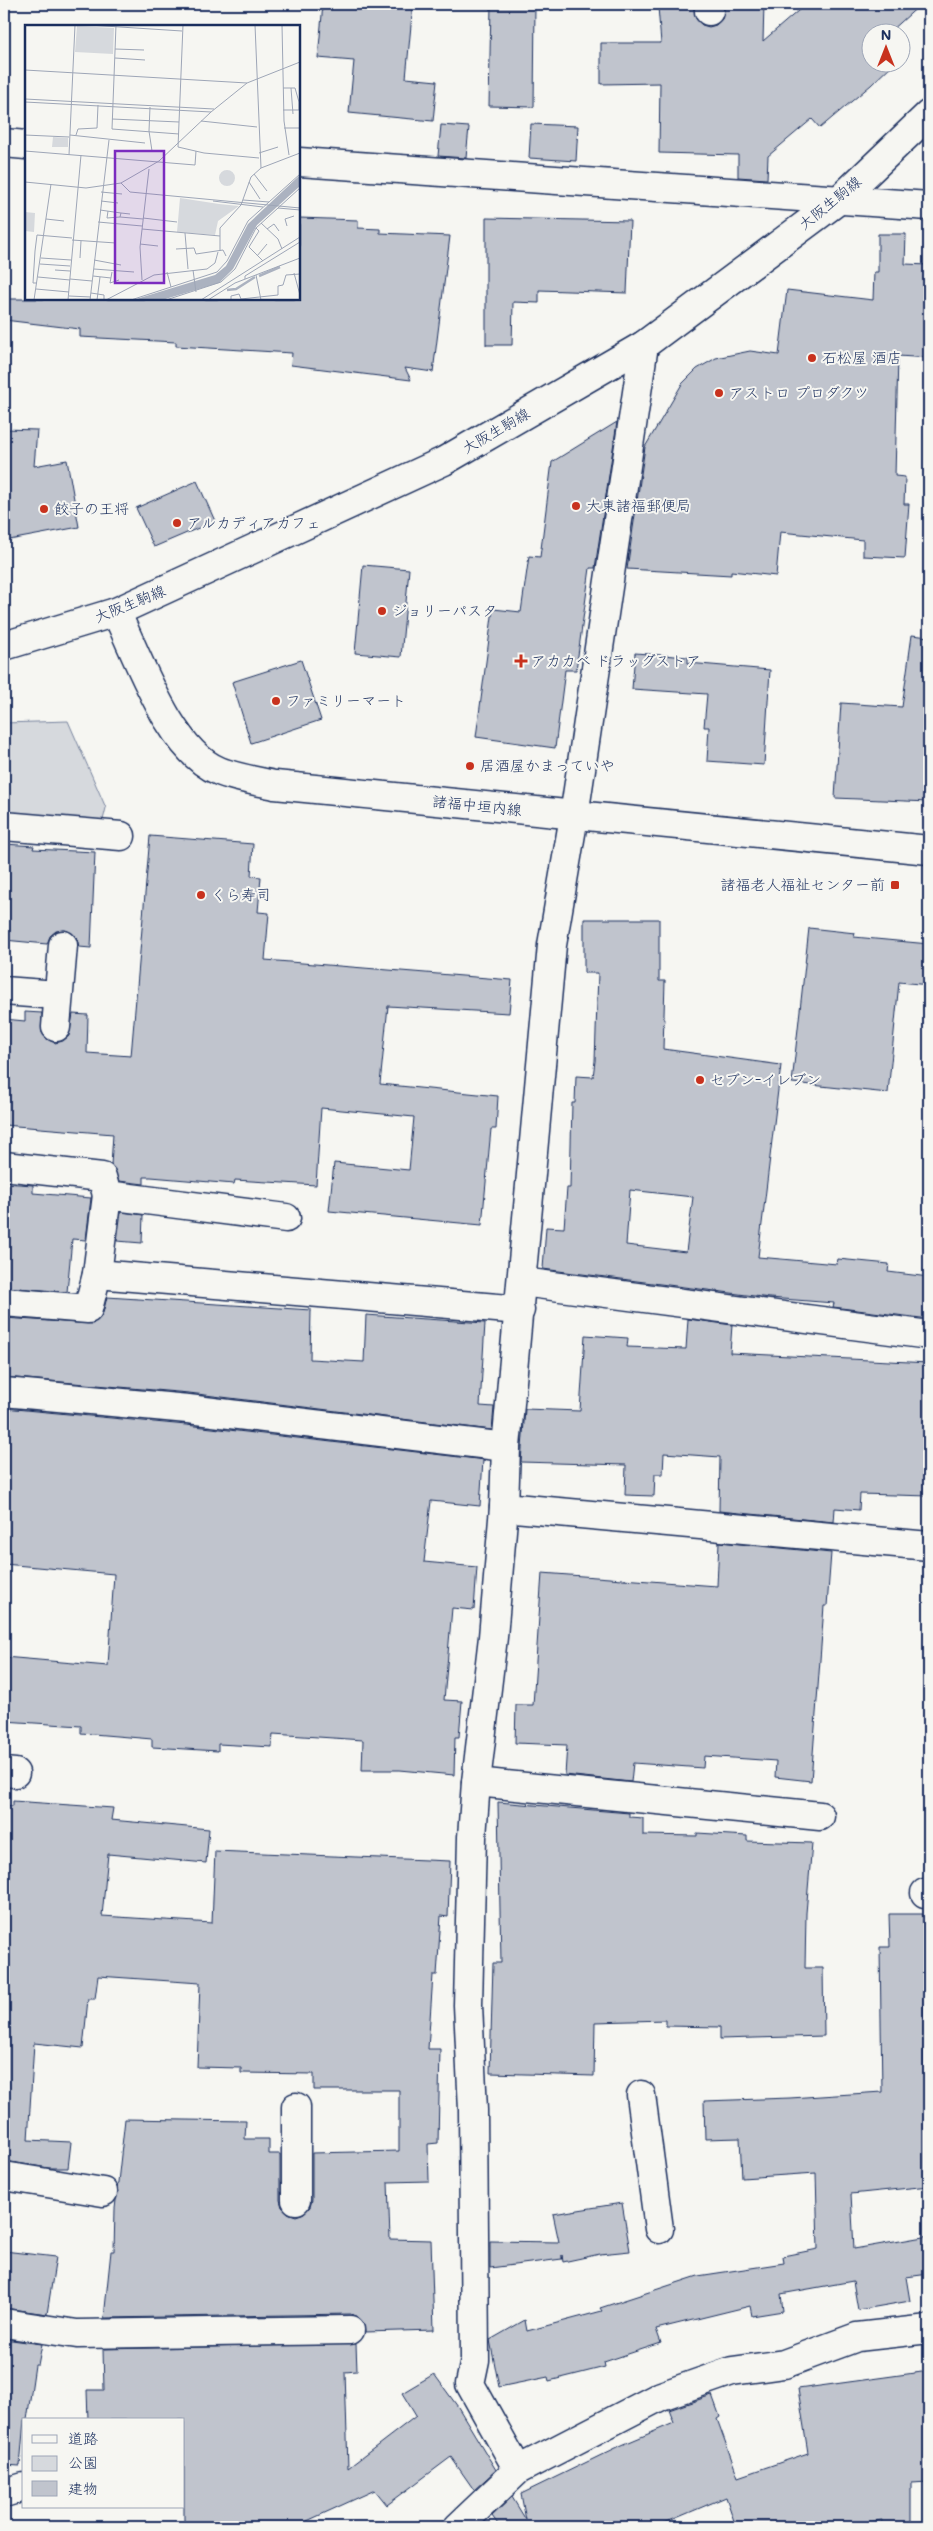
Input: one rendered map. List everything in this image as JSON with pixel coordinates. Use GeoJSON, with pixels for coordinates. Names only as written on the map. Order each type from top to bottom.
{"type":"FeatureCollection","features":[{"type":"Feature","properties":{"kind":"street","name":"大阪生駒線"},"geometry":{"type":"LineString","coordinates":[[4,646],[116,612],[444,461],[644,345],[840,199],[929,114]]}},
{"type":"Feature","properties":{"kind":"street"},"geometry":{"type":"LineString","coordinates":[[4,143],[25,145]]}},
{"type":"Feature","properties":{"kind":"street"},"geometry":{"type":"LineString","coordinates":[[300,162],[929,206]]}},
{"type":"Feature","properties":{"kind":"street"},"geometry":{"type":"LineString","coordinates":[[518,2470],[470,2384],[475,2360],[473,2110],[468,2005],[472,1837],[476,1782],[493,1637],[504,1507],[506,1447],[552,945],[574,816],[644,345]]}},
{"type":"Feature","properties":{"kind":"street","name":"諸福中垣内線"},"geometry":{"type":"LineString","coordinates":[[116,612],[162,709],[181,741],[197,758],[218,770],[275,785],[929,850]]}},
{"type":"Feature","properties":{"kind":"street"},"geometry":{"type":"LineString","coordinates":[[4,826],[121,836]]}},
{"type":"Feature","properties":{"kind":"street"},"geometry":{"type":"LineString","coordinates":[[56,1028],[62,945]]}},
{"type":"Feature","properties":{"kind":"street"},"geometry":{"type":"LineString","coordinates":[[4,991],[57,995]]}},
{"type":"Feature","properties":{"kind":"street"},"geometry":{"type":"LineString","coordinates":[[4,1166],[102,1177],[107,1195],[97,1274],[88,1309],[4,1302]]}},
{"type":"Feature","properties":{"kind":"street"},"geometry":{"type":"LineString","coordinates":[[107,1195],[286,1218]]}},
{"type":"Feature","properties":{"kind":"street"},"geometry":{"type":"LineString","coordinates":[[97,1274],[520,1310]]}},
{"type":"Feature","properties":{"kind":"street"},"geometry":{"type":"LineString","coordinates":[[522,1282],[929,1335]]}},
{"type":"Feature","properties":{"kind":"street"},"geometry":{"type":"LineString","coordinates":[[4,1392],[188,1409],[506,1447]]}},
{"type":"Feature","properties":{"kind":"street"},"geometry":{"type":"LineString","coordinates":[[504,1507],[929,1546]]}},
{"type":"Feature","properties":{"kind":"street"},"geometry":{"type":"LineString","coordinates":[[476,1782],[820,1816]]}},
{"type":"Feature","properties":{"kind":"street"},"geometry":{"type":"LineString","coordinates":[[641,2095],[659,2229]]}},
{"type":"Feature","properties":{"kind":"street"},"geometry":{"type":"LineString","coordinates":[[296,2107],[296,2200]]}},
{"type":"Feature","properties":{"kind":"street"},"geometry":{"type":"LineString","coordinates":[[4,2176],[103,2192]]}},
{"type":"Feature","properties":{"kind":"street"},"geometry":{"type":"LineString","coordinates":[[4,2323],[77,2334],[350,2330]]}},
{"type":"Feature","properties":{"kind":"street"},"geometry":{"type":"LineString","coordinates":[[458,2527],[518,2470],[660,2396],[732,2371],[784,2364],[858,2337],[929,2329]]}},
{"type":"Feature","properties":{"kind":"street"},"geometry":{"type":"LineString","coordinates":[[4,2492],[22,2488]]}},
{"type":"Feature","properties":{"kind":"green space"},"geometry":{"type":"Polygon","coordinates":[[[68,721],[106,808],[103,820],[4,812],[4,723],[68,721]]]}},
{"type":"Feature","properties":{"kind":"building"},"geometry":{"type":"Polygon","coordinates":[[[323,4],[413,4],[406,78],[437,81],[433,121],[349,113],[354,61],[318,58],[323,4]]]}},
{"type":"Feature","properties":{"kind":"building"},"geometry":{"type":"Polygon","coordinates":[[[491,4],[535,4],[534,107],[489,106],[491,4]]]}},
{"type":"Feature","properties":{"kind":"building"},"geometry":{"type":"Polygon","coordinates":[[[693,4],[696,19],[702,25],[709,27],[716,25],[722,19],[725,4],[764,4],[763,41],[806,4],[921,4],[901,22],[860,22],[860,72],[885,72],[820,128],[812,119],[768,156],[767,179],[738,177],[738,155],[659,153],[660,83],[601,84],[601,43],[661,43],[658,7],[693,4]]]}},
{"type":"Feature","properties":{"kind":"building"},"geometry":{"type":"Polygon","coordinates":[[[531,124],[578,126],[576,161],[529,158],[531,124]]]}},
{"type":"Feature","properties":{"kind":"building"},"geometry":{"type":"Polygon","coordinates":[[[441,125],[469,127],[466,158],[438,156],[441,125]]]}},
{"type":"Feature","properties":{"kind":"building"},"geometry":{"type":"Polygon","coordinates":[[[300,218],[358,220],[358,228],[380,229],[380,233],[450,236],[433,372],[405,368],[411,380],[291,365],[292,353],[176,346],[176,342],[80,337],[80,329],[4,320],[4,299],[300,300],[300,218]]]}},
{"type":"Feature","properties":{"kind":"building"},"geometry":{"type":"Polygon","coordinates":[[[486,218],[630,221],[627,293],[539,290],[539,303],[513,302],[512,345],[486,345],[486,218]]]}},
{"type":"Feature","properties":{"kind":"building"},"geometry":{"type":"Polygon","coordinates":[[[878,234],[906,234],[905,264],[929,265],[929,358],[898,356],[895,476],[905,477],[904,504],[909,504],[905,558],[863,556],[863,540],[780,532],[776,576],[731,571],[731,575],[627,569],[645,447],[682,384],[697,369],[716,358],[750,351],[779,355],[787,290],[873,300],[874,272],[878,272],[878,234]]]}},
{"type":"Feature","properties":{"kind":"building"},"geometry":{"type":"Polygon","coordinates":[[[617,422],[595,568],[590,568],[576,670],[565,670],[555,748],[476,737],[493,609],[521,612],[529,556],[540,557],[552,462],[617,422]]]}},
{"type":"Feature","properties":{"kind":"building","name":"餃子の王将"},"geometry":{"type":"Polygon","coordinates":[[[4,429],[37,430],[34,466],[67,460],[79,527],[4,541],[4,429]]]}},
{"type":"Feature","properties":{"kind":"building"},"geometry":{"type":"Polygon","coordinates":[[[197,481],[215,521],[154,547],[136,508],[197,481]]]}},
{"type":"Feature","properties":{"kind":"building","name":"ジョリーパスタ"},"geometry":{"type":"Polygon","coordinates":[[[363,565],[409,569],[401,657],[355,653],[363,565]]]}},
{"type":"Feature","properties":{"kind":"building"},"geometry":{"type":"Polygon","coordinates":[[[912,635],[929,637],[929,802],[835,798],[841,703],[902,707],[912,635]]]}},
{"type":"Feature","properties":{"kind":"building"},"geometry":{"type":"Polygon","coordinates":[[[635,653],[688,657],[688,663],[770,670],[764,765],[707,761],[709,727],[704,727],[707,694],[632,689],[635,653]]]}},
{"type":"Feature","properties":{"kind":"building","name":"ファミリーマート"},"geometry":{"type":"Polygon","coordinates":[[[301,660],[321,720],[251,743],[232,682],[301,660]]]}},
{"type":"Feature","properties":{"kind":"building"},"geometry":{"type":"Polygon","coordinates":[[[150,836],[253,844],[251,876],[261,877],[258,912],[269,913],[265,960],[512,980],[509,1013],[388,1006],[380,1084],[498,1096],[496,1129],[491,1129],[482,1225],[329,1211],[334,1163],[409,1170],[414,1117],[321,1108],[316,1185],[235,1180],[234,1184],[151,1177],[144,1177],[144,1184],[119,1181],[111,1165],[113,1134],[4,1125],[8,1057],[4,1057],[4,1019],[25,1021],[25,1012],[42,1013],[42,1033],[47,1039],[55,1043],[63,1041],[69,1036],[73,1014],[88,1015],[87,1053],[131,1056],[150,836]]]}},
{"type":"Feature","properties":{"kind":"building"},"geometry":{"type":"Polygon","coordinates":[[[5,844],[34,846],[33,849],[95,852],[91,948],[79,947],[77,938],[65,930],[56,931],[50,936],[47,944],[4,940],[5,844]]]}},
{"type":"Feature","properties":{"kind":"building"},"geometry":{"type":"Polygon","coordinates":[[[584,919],[659,919],[659,981],[665,981],[663,1049],[781,1065],[758,1257],[837,1264],[838,1259],[889,1264],[888,1272],[929,1277],[929,1319],[833,1307],[834,1303],[770,1298],[543,1269],[546,1227],[564,1228],[567,1188],[570,1188],[572,1103],[575,1103],[576,1076],[593,1077],[598,973],[584,973],[584,919]],[[630,1190],[626,1245],[686,1252],[693,1197],[630,1190]]]}},
{"type":"Feature","properties":{"kind":"building"},"geometry":{"type":"Polygon","coordinates":[[[809,928],[855,933],[854,937],[929,944],[929,985],[899,982],[888,1093],[792,1083],[809,928]]]}},
{"type":"Feature","properties":{"kind":"building"},"geometry":{"type":"Polygon","coordinates":[[[4,1183],[33,1185],[33,1193],[91,1198],[86,1240],[72,1239],[67,1292],[4,1287],[4,1183]]]}},
{"type":"Feature","properties":{"kind":"building"},"geometry":{"type":"Polygon","coordinates":[[[121,1212],[143,1215],[142,1243],[117,1241],[121,1212]]]}},
{"type":"Feature","properties":{"kind":"building"},"geometry":{"type":"Polygon","coordinates":[[[107,1297],[311,1310],[310,1359],[364,1362],[366,1315],[485,1323],[480,1406],[494,1407],[492,1430],[189,1393],[4,1377],[4,1318],[93,1324],[103,1313],[107,1297]]]}},
{"type":"Feature","properties":{"kind":"building"},"geometry":{"type":"Polygon","coordinates":[[[688,1319],[732,1325],[730,1353],[929,1363],[929,1496],[860,1494],[859,1510],[835,1508],[834,1522],[719,1511],[720,1457],[664,1453],[663,1474],[655,1474],[654,1496],[625,1495],[626,1465],[521,1462],[525,1409],[580,1411],[585,1335],[628,1338],[627,1347],[686,1349],[688,1319]]]}},
{"type":"Feature","properties":{"kind":"building"},"geometry":{"type":"Polygon","coordinates":[[[4,1408],[186,1425],[485,1460],[483,1460],[480,1506],[431,1501],[424,1562],[477,1567],[474,1610],[452,1608],[444,1700],[462,1701],[459,1737],[455,1737],[454,1775],[400,1770],[362,1770],[363,1740],[273,1734],[272,1747],[218,1744],[218,1751],[152,1747],[152,1739],[81,1733],[81,1726],[4,1721],[4,1657],[108,1666],[114,1574],[4,1564],[4,1408]]]}},
{"type":"Feature","properties":{"kind":"building"},"geometry":{"type":"Polygon","coordinates":[[[719,1542],[831,1553],[827,1606],[824,1606],[811,1781],[775,1777],[776,1761],[704,1756],[703,1768],[633,1763],[631,1782],[565,1775],[567,1745],[515,1743],[516,1705],[533,1705],[542,1573],[717,1586],[719,1542]]]}},
{"type":"Feature","properties":{"kind":"building"},"geometry":{"type":"Polygon","coordinates":[[[13,1801],[113,1808],[111,1820],[209,1829],[206,1863],[108,1854],[102,1916],[212,1923],[215,1851],[450,1861],[448,1917],[441,1916],[437,1975],[433,1975],[428,2049],[440,2049],[438,2143],[428,2144],[429,2181],[388,2182],[390,2239],[431,2240],[434,2330],[365,2332],[363,2322],[357,2316],[350,2314],[104,2318],[111,2251],[114,2251],[115,2209],[125,2119],[246,2121],[245,2139],[269,2139],[269,2154],[280,2154],[280,2200],[282,2207],[288,2213],[296,2216],[304,2213],[310,2207],[312,2200],[312,2153],[399,2151],[399,2090],[314,2090],[314,2074],[241,2073],[241,2068],[197,2067],[200,1983],[98,1976],[95,1999],[88,1999],[83,2048],[34,2043],[28,2140],[71,2142],[68,2168],[49,2168],[4,2161],[4,1805],[13,1806],[13,1801]]]}},
{"type":"Feature","properties":{"kind":"building"},"geometry":{"type":"Polygon","coordinates":[[[498,1802],[629,1813],[629,1817],[643,1818],[643,1835],[697,1836],[697,1833],[747,1836],[747,1841],[812,1843],[806,1913],[805,1968],[823,1968],[824,2036],[720,2039],[720,2027],[666,2026],[666,2020],[595,2022],[594,2076],[490,2073],[493,1963],[501,1963],[498,1802]]]}},
{"type":"Feature","properties":{"kind":"building"},"geometry":{"type":"Polygon","coordinates":[[[889,1914],[923,1914],[924,2086],[929,2085],[929,2186],[851,2194],[854,2249],[929,2236],[929,2274],[906,2277],[910,2301],[858,2310],[853,2281],[781,2294],[783,2311],[752,2316],[750,2306],[656,2329],[661,2343],[604,2362],[605,2367],[549,2381],[548,2377],[499,2387],[490,2340],[525,2320],[527,2331],[602,2311],[600,2308],[698,2276],[784,2263],[783,2256],[818,2249],[816,2173],[742,2178],[740,2138],[705,2139],[704,2101],[882,2092],[880,1947],[890,1947],[889,1914]]]}},
{"type":"Feature","properties":{"kind":"building"},"geometry":{"type":"Polygon","coordinates":[[[622,2203],[630,2251],[600,2254],[563,2262],[562,2255],[562,2259],[490,2268],[490,2241],[559,2242],[553,2214],[622,2203]]]}},
{"type":"Feature","properties":{"kind":"building"},"geometry":{"type":"Polygon","coordinates":[[[4,2251],[56,2257],[47,2314],[4,2308],[4,2251]]]}},
{"type":"Feature","properties":{"kind":"building"},"geometry":{"type":"Polygon","coordinates":[[[4,2339],[42,2344],[38,2365],[35,2365],[27,2418],[22,2418],[20,2466],[4,2465],[4,2339]]]}},
{"type":"Feature","properties":{"kind":"building"},"geometry":{"type":"Polygon","coordinates":[[[356,2344],[357,2371],[345,2372],[348,2468],[416,2416],[402,2393],[434,2374],[458,2407],[496,2470],[474,2490],[451,2457],[387,2505],[375,2490],[307,2521],[308,2527],[184,2527],[185,2418],[88,2418],[87,2390],[104,2390],[103,2349],[356,2344]]]}},
{"type":"Feature","properties":{"kind":"building"},"geometry":{"type":"Polygon","coordinates":[[[929,2371],[929,2482],[911,2483],[911,2527],[882,2527],[882,2520],[836,2527],[736,2527],[726,2497],[655,2527],[500,2527],[492,2516],[512,2497],[526,2520],[521,2494],[622,2445],[674,2423],[669,2410],[712,2395],[720,2417],[717,2419],[738,2477],[808,2453],[798,2389],[929,2371]]]}},
{"type":"Feature","properties":{"kind":"place","name":"石松屋 酒店"},"geometry":{"type":"Point","coordinates":[812,358]}},
{"type":"Feature","properties":{"kind":"place","name":"アストロ プロダクツ"},"geometry":{"type":"Point","coordinates":[719,393]}},
{"type":"Feature","properties":{"kind":"place","name":"大東諸福郵便局"},"geometry":{"type":"Point","coordinates":[576,506]}},
{"type":"Feature","properties":{"kind":"place","name":"餃子の王将"},"geometry":{"type":"Point","coordinates":[44,509]}},
{"type":"Feature","properties":{"kind":"place","name":"アルカディアカフェ"},"geometry":{"type":"Point","coordinates":[177,523]}},
{"type":"Feature","properties":{"kind":"place","name":"ジョリーパスタ"},"geometry":{"type":"Point","coordinates":[382,611]}},
{"type":"Feature","properties":{"kind":"place","name":"アカカベ ドラッグストア"},"geometry":{"type":"Point","coordinates":[521,661]}},
{"type":"Feature","properties":{"kind":"place","name":"ファミリーマート"},"geometry":{"type":"Point","coordinates":[276,701]}},
{"type":"Feature","properties":{"kind":"place","name":"居酒屋かまっていや"},"geometry":{"type":"Point","coordinates":[470,766]}},
{"type":"Feature","properties":{"kind":"place","name":"諸福老人福祉センター前"},"geometry":{"type":"Point","coordinates":[895,885]}},
{"type":"Feature","properties":{"kind":"place","name":"くら寿司"},"geometry":{"type":"Point","coordinates":[201,895]}},
{"type":"Feature","properties":{"kind":"place","name":"セブン-イレブン"},"geometry":{"type":"Point","coordinates":[700,1080]}}]}
